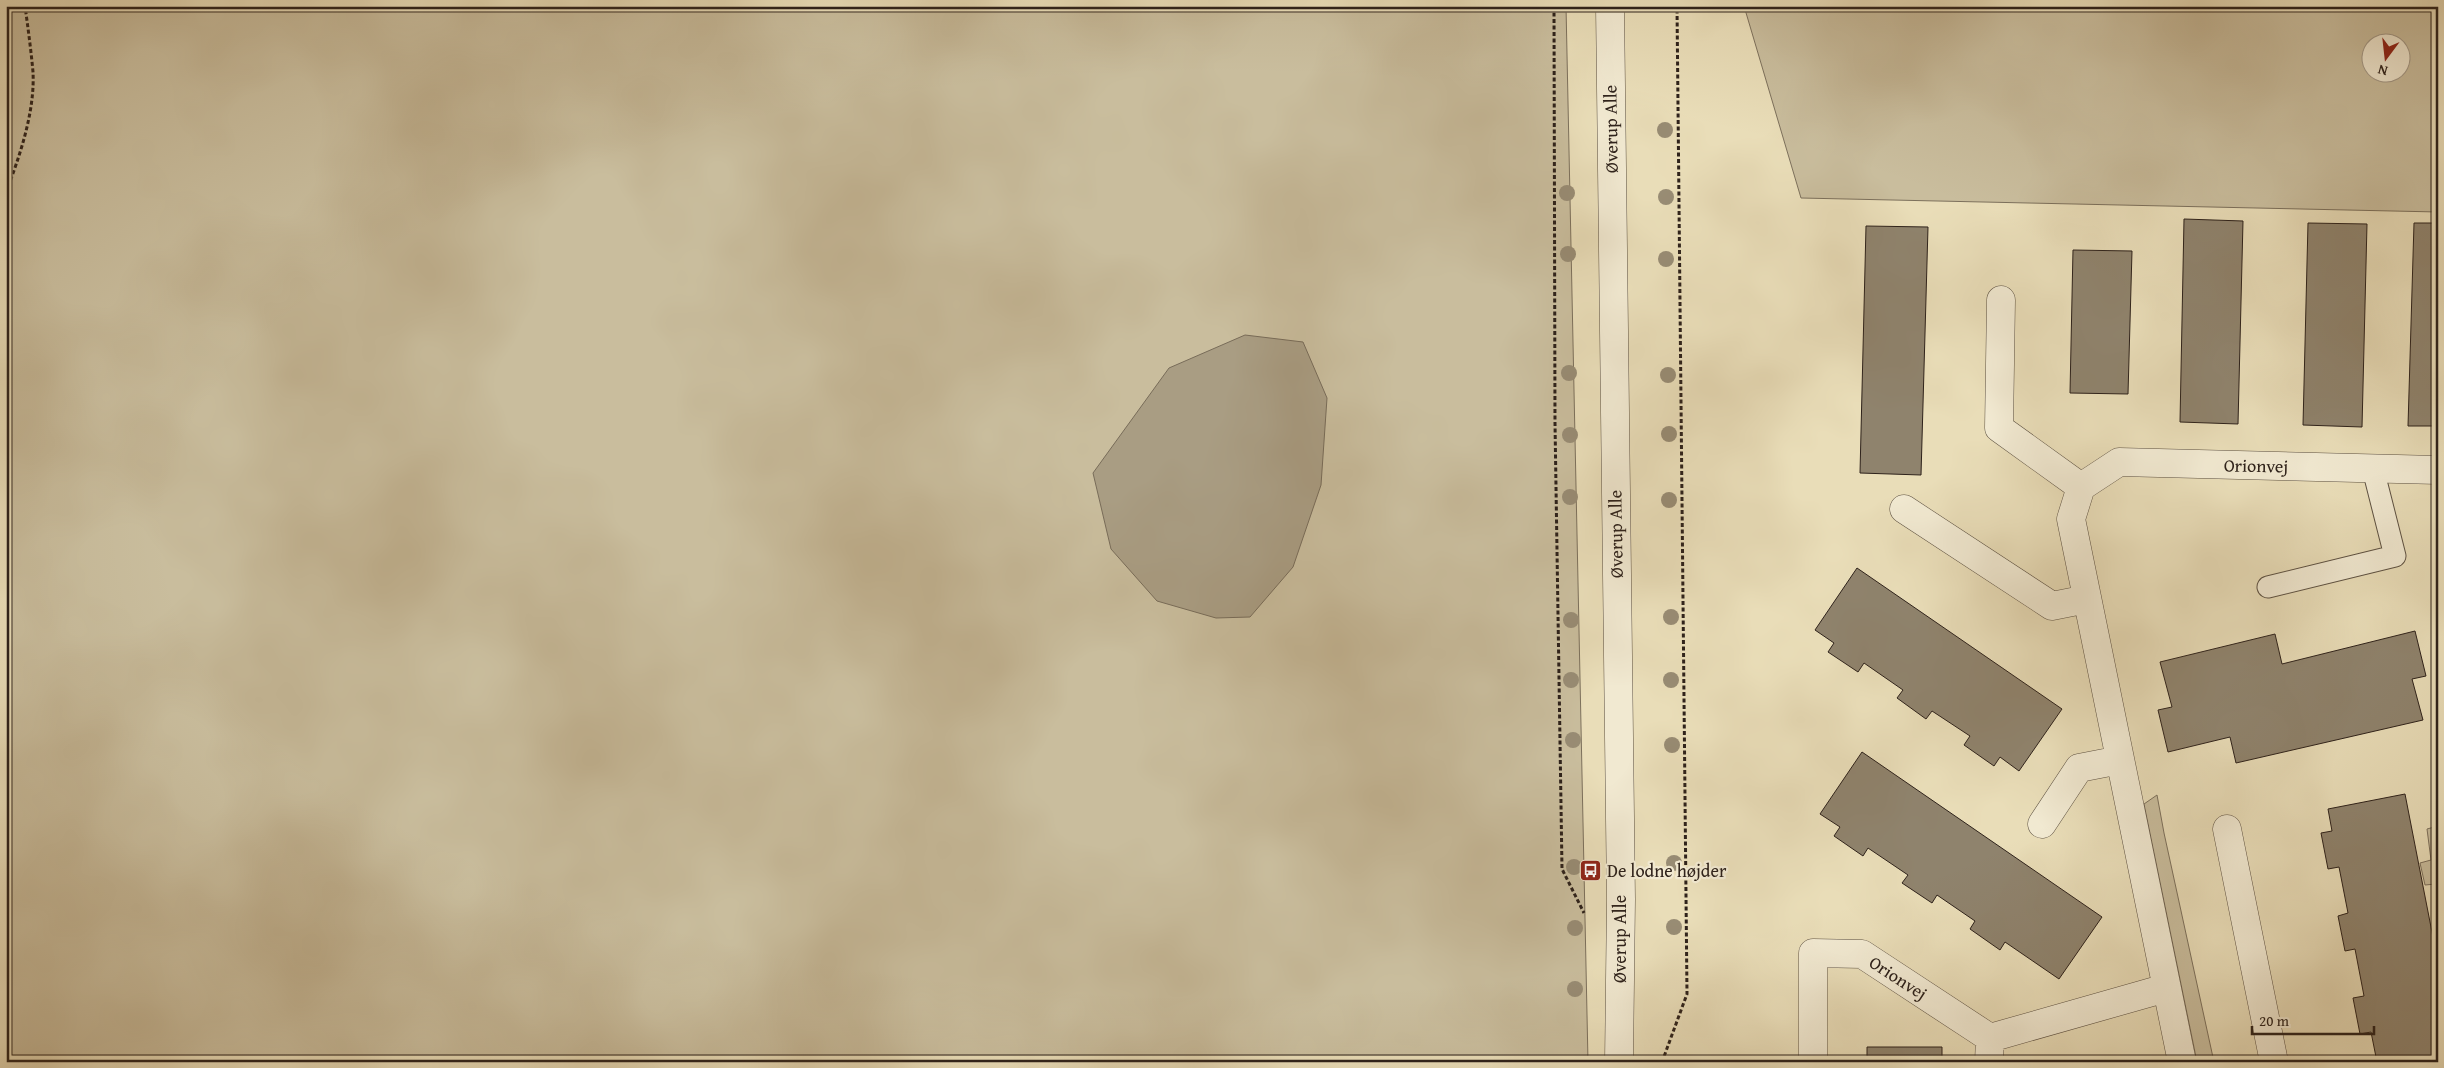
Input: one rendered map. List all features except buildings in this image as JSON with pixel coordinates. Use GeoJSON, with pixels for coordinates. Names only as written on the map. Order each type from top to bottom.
{"type":"FeatureCollection","features":[{"type":"Feature","properties":{"kind":"street","name":"Øverup Alle"},"geometry":{"type":"LineString","coordinates":[[1610,6],[1621,899],[1619,1062]]}},
{"type":"Feature","properties":{"kind":"street"},"geometry":{"type":"LineString","coordinates":[[2001,300],[1999,428],[2081,487],[2071,518],[2182,1062]]}},
{"type":"Feature","properties":{"kind":"street","name":"Orionvej"},"geometry":{"type":"LineString","coordinates":[[2081,487],[2119,462],[2438,470]]}},
{"type":"Feature","properties":{"kind":"street"},"geometry":{"type":"LineString","coordinates":[[1904,509],[2052,606],[2087,599]]}},
{"type":"Feature","properties":{"kind":"street"},"geometry":{"type":"LineString","coordinates":[[2042,824],[2080,768],[2120,760]]}},
{"type":"Feature","properties":{"kind":"street"},"geometry":{"type":"LineString","coordinates":[[2227,829],[2274,1062]]}},
{"type":"Feature","properties":{"kind":"street","name":"Orionvej"},"geometry":{"type":"LineString","coordinates":[[1813,1062],[1813,953],[1862,954],[1989,1050],[2166,988]]}},
{"type":"Feature","properties":{"kind":"lane"},"geometry":{"type":"LineString","coordinates":[[2268,587],[2395,556],[2374,469]]}},
{"type":"Feature","properties":{"kind":"path"},"geometry":{"type":"LineString","coordinates":[[6,192],[21,155],[29,113],[33,74],[25,6]]}},
{"type":"Feature","properties":{"kind":"path"},"geometry":{"type":"LineString","coordinates":[[1554,6],[1555,423],[1562,869],[1585,915]]}},
{"type":"Feature","properties":{"kind":"path"},"geometry":{"type":"LineString","coordinates":[[1662,1062],[1687,994],[1677,6]]}},
{"type":"Feature","properties":{"kind":"shaded area"},"geometry":{"type":"Polygon","coordinates":[[[6,6],[1566,6],[1588,1062],[6,1062],[6,6]]]}},
{"type":"Feature","properties":{"kind":"shaded area"},"geometry":{"type":"Polygon","coordinates":[[[1744,6],[2438,6],[2438,212],[1801,198],[1744,6]]]}},
{"type":"Feature","properties":{"kind":"shaded area"},"geometry":{"type":"Polygon","coordinates":[[[1245,335],[1303,342],[1327,398],[1321,485],[1293,567],[1250,617],[1216,618],[1157,601],[1111,549],[1093,473],[1169,368],[1245,335]]]}},
{"type":"Feature","properties":{"kind":"shaded area"},"geometry":{"type":"Polygon","coordinates":[[[2157,795],[2214,1062],[2197,1062],[2144,804],[2157,795]]]}},
{"type":"Feature","properties":{"kind":"shaded area"},"geometry":{"type":"Polygon","coordinates":[[[2438,826],[2438,891],[2436,884],[2425,885],[2420,863],[2431,860],[2427,829],[2438,826]]]}},
{"type":"Feature","properties":{"kind":"place","name":"De lodne højder"},"geometry":{"type":"Point","coordinates":[1591,871]}}]}
